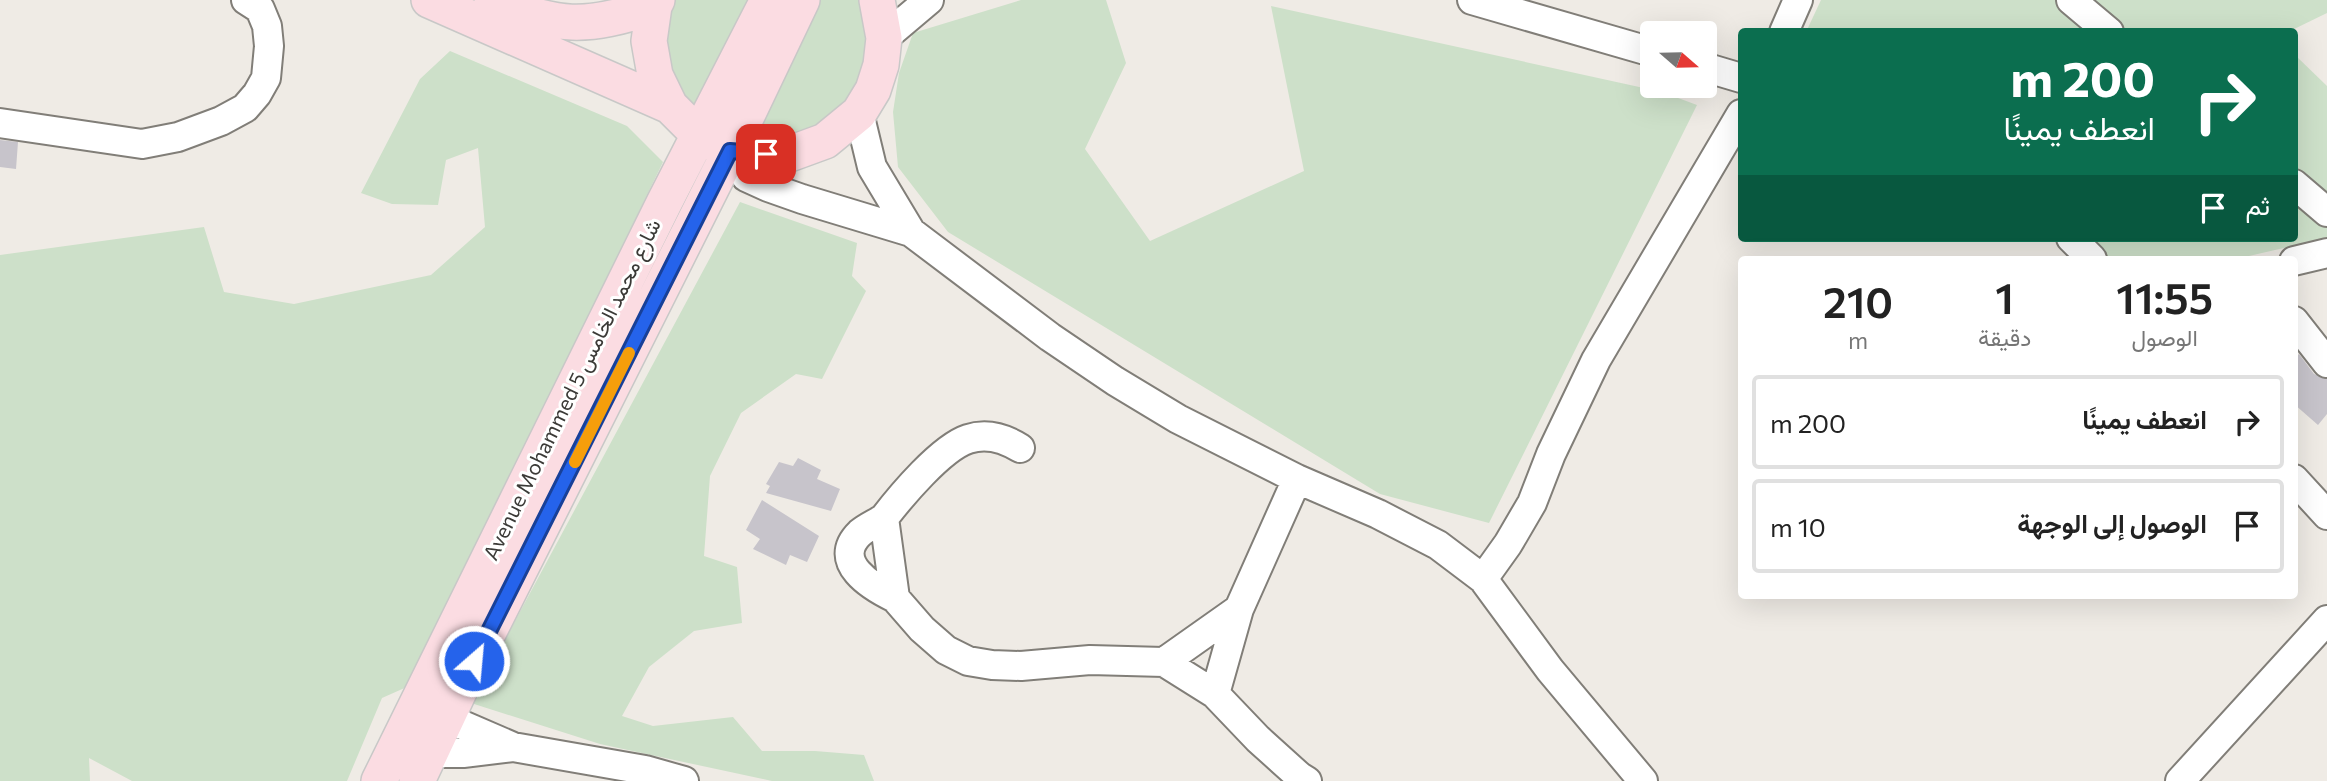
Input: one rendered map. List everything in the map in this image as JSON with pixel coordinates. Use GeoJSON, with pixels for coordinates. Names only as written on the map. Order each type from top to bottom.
{"type":"FeatureCollection","features":[{"type":"Feature","properties":{"kind":"main road"},"geometry":{"type":"LineString","coordinates":[[429,0],[670,106],[715,144],[784,156],[825,141],[859,113],[873,90],[881,65],[884,38],[877,0]]}},
{"type":"Feature","properties":{"kind":"main road"},"geometry":{"type":"LineString","coordinates":[[492,0],[520,12],[564,23],[592,23],[623,17],[656,3]]}},
{"type":"Feature","properties":{"kind":"main road","name":"Avenue Mohammed 5 شارع محمد الخامس"},"geometry":{"type":"LineString","coordinates":[[715,144],[768,0]]}},
{"type":"Feature","properties":{"kind":"main road","name":"Avenue Mohammed 5 شارع محمد الخامس"},"geometry":{"type":"LineString","coordinates":[[424,767],[431,711],[658,215],[715,144],[802,0]]}},
{"type":"Feature","properties":{"kind":"main road"},"geometry":{"type":"LineString","coordinates":[[656,3],[649,41],[655,75],[670,106]]}},
{"type":"Feature","properties":{"kind":"main road","name":"Avenue Mohammed 5 شارع محمد الخامس"},"geometry":{"type":"LineString","coordinates":[[379,781],[397,744],[431,711]]}},
{"type":"Feature","properties":{"kind":"street"},"geometry":{"type":"LineString","coordinates":[[0,123],[142,144],[178,137],[221,121],[246,108],[266,78],[269,46],[267,26],[260,9],[246,0]]}},
{"type":"Feature","properties":{"kind":"street"},"geometry":{"type":"LineString","coordinates":[[884,38],[929,0]]}},
{"type":"Feature","properties":{"kind":"street"},"geometry":{"type":"LineString","coordinates":[[1472,0],[1640,49]]}},
{"type":"Feature","properties":{"kind":"street"},"geometry":{"type":"LineString","coordinates":[[1786,28],[1798,0]]}},
{"type":"Feature","properties":{"kind":"street"},"geometry":{"type":"LineString","coordinates":[[2071,0],[2104,28]]}},
{"type":"Feature","properties":{"kind":"street"},"geometry":{"type":"LineString","coordinates":[[1717,71],[1738,77]]}},
{"type":"Feature","properties":{"kind":"street"},"geometry":{"type":"LineString","coordinates":[[859,113],[872,167],[911,232]]}},
{"type":"Feature","properties":{"kind":"street"},"geometry":{"type":"LineString","coordinates":[[1483,579],[1532,503],[1551,454],[1596,360],[1738,119]]}},
{"type":"Feature","properties":{"kind":"street"},"geometry":{"type":"LineString","coordinates":[[715,144],[747,177],[768,187],[911,232],[1050,337],[1178,419],[1297,480],[1378,514],[1437,545],[1483,579],[1550,670],[1643,781]]}},
{"type":"Feature","properties":{"kind":"street"},"geometry":{"type":"LineString","coordinates":[[2298,187],[2327,212]]}},
{"type":"Feature","properties":{"kind":"street"},"geometry":{"type":"LineString","coordinates":[[2075,242],[2089,256]]}},
{"type":"Feature","properties":{"kind":"street"},"geometry":{"type":"LineString","coordinates":[[2298,260],[2327,253]]}},
{"type":"Feature","properties":{"kind":"street"},"geometry":{"type":"LineString","coordinates":[[2298,326],[2327,363]]}},
{"type":"Feature","properties":{"kind":"street"},"geometry":{"type":"LineString","coordinates":[[1020,448],[1006,439],[990,436],[967,439],[946,453],[903,493],[884,518],[861,532],[853,542],[853,569],[873,587],[895,598],[922,629],[946,650],[968,661],[992,666],[1090,660],[1164,662],[1216,694],[1258,739],[1307,781]]}},
{"type":"Feature","properties":{"kind":"street"},"geometry":{"type":"LineString","coordinates":[[1216,694],[1238,610],[1297,480]]}},
{"type":"Feature","properties":{"kind":"street"},"geometry":{"type":"LineString","coordinates":[[2298,483],[2327,515]]}},
{"type":"Feature","properties":{"kind":"street"},"geometry":{"type":"LineString","coordinates":[[884,518],[895,598]]}},
{"type":"Feature","properties":{"kind":"street"},"geometry":{"type":"LineString","coordinates":[[1164,662],[1238,610]]}},
{"type":"Feature","properties":{"kind":"street"},"geometry":{"type":"LineString","coordinates":[[2180,781],[2327,620]]}},
{"type":"Feature","properties":{"kind":"street"},"geometry":{"type":"LineString","coordinates":[[431,711],[513,747]]}},
{"type":"Feature","properties":{"kind":"street"},"geometry":{"type":"LineString","coordinates":[[397,744],[424,767],[463,752],[513,747],[573,756],[684,781]]}},
{"type":"Feature","properties":{"kind":"green space"},"geometry":{"type":"Polygon","coordinates":[[[672,0],[750,0],[695,115],[676,91],[663,55],[672,0]]]}},
{"type":"Feature","properties":{"kind":"green space"},"geometry":{"type":"Polygon","coordinates":[[[819,0],[863,0],[872,45],[863,82],[842,113],[811,135],[774,144],[751,139],[819,0]]]}},
{"type":"Feature","properties":{"kind":"green space"},"geometry":{"type":"Polygon","coordinates":[[[1021,0],[1106,0],[1126,63],[1085,149],[1150,241],[1304,171],[1271,6],[1640,87],[1640,98],[1678,98],[1697,105],[1489,523],[1380,494],[948,232],[898,167],[893,112],[899,73],[913,33],[1021,0]]]}},
{"type":"Feature","properties":{"kind":"green space"},"geometry":{"type":"Polygon","coordinates":[[[1821,0],[2327,0],[2327,13],[2296,28],[1808,28],[1821,0]]]}},
{"type":"Feature","properties":{"kind":"green space"},"geometry":{"type":"Polygon","coordinates":[[[450,51],[627,126],[663,162],[409,686],[382,698],[347,781],[132,781],[89,758],[90,781],[0,781],[0,255],[204,227],[224,292],[294,304],[431,275],[485,227],[478,148],[446,160],[438,205],[392,204],[361,193],[420,79],[450,51]]]}},
{"type":"Feature","properties":{"kind":"green space"},"geometry":{"type":"Polygon","coordinates":[[[2298,58],[2327,86],[2327,238],[2249,256],[2107,256],[2092,242],[2298,242],[2298,58]]]}},
{"type":"Feature","properties":{"kind":"green space"},"geometry":{"type":"Polygon","coordinates":[[[740,202],[857,243],[852,276],[866,291],[822,379],[796,374],[741,413],[710,476],[704,556],[737,567],[742,623],[694,631],[649,667],[622,716],[653,726],[733,717],[762,751],[864,755],[874,781],[772,781],[600,744],[471,703],[740,202]]]}},
{"type":"Feature","properties":{"kind":"building"},"geometry":{"type":"Polygon","coordinates":[[[0,140],[18,142],[16,169],[0,167],[0,140]]]}},
{"type":"Feature","properties":{"kind":"building"},"geometry":{"type":"Polygon","coordinates":[[[2298,355],[2314,374],[2327,379],[2327,414],[2318,425],[2298,408],[2298,355]]]}},
{"type":"Feature","properties":{"kind":"building"},"geometry":{"type":"Polygon","coordinates":[[[798,458],[821,470],[817,479],[840,489],[831,511],[766,493],[770,486],[766,484],[779,462],[793,466],[798,458]]]}},
{"type":"Feature","properties":{"kind":"building"},"geometry":{"type":"Polygon","coordinates":[[[762,500],[819,536],[807,562],[790,555],[786,565],[753,549],[760,539],[746,530],[762,500]]]}},
{"type":"Feature","properties":{"kind":"slow traffic"},"geometry":{"type":"LineString","coordinates":[[575,462],[629,353]]}},
{"type":"Feature","properties":{"kind":"route"},"geometry":{"type":"LineString","coordinates":[[474,661],[730,151],[766,154]]}}]}
